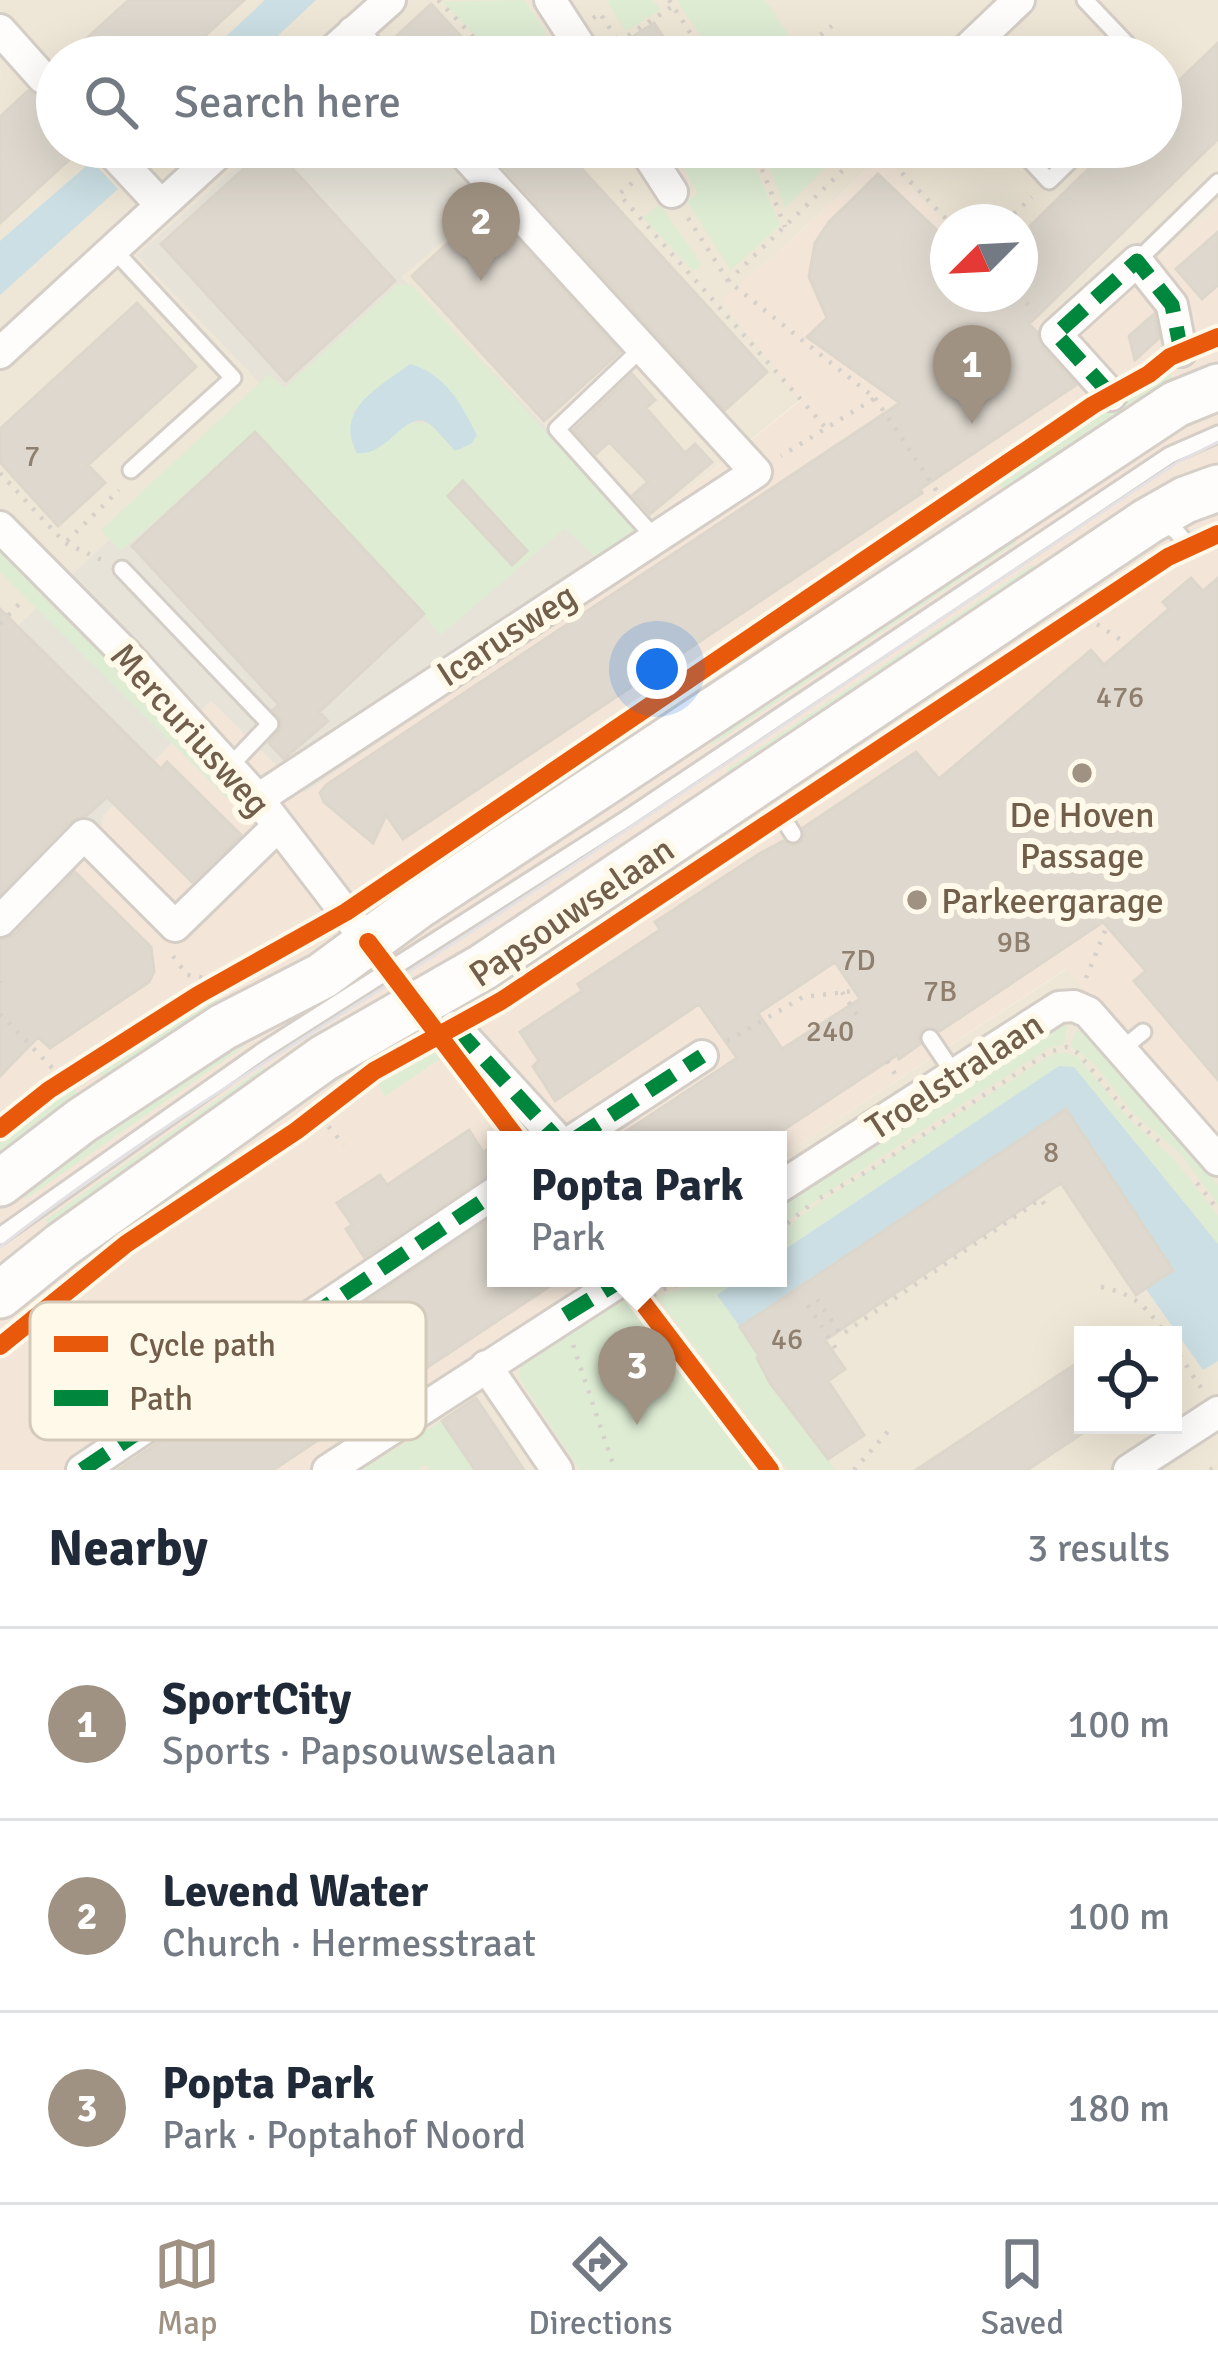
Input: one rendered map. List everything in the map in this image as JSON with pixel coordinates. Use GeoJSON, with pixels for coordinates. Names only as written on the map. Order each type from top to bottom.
{"type":"FeatureCollection","features":[{"type":"Feature","properties":{"kind":"street"},"geometry":{"type":"LineString","coordinates":[[349,36],[390,0]]}},
{"type":"Feature","properties":{"kind":"street"},"geometry":{"type":"LineString","coordinates":[[550,0],[573,36]]}},
{"type":"Feature","properties":{"kind":"street"},"geometry":{"type":"LineString","coordinates":[[981,36],[1019,0]]}},
{"type":"Feature","properties":{"kind":"street"},"geometry":{"type":"LineString","coordinates":[[0,30],[36,70]]}},
{"type":"Feature","properties":{"kind":"street"},"geometry":{"type":"LineString","coordinates":[[353,32],[357,36]]}},
{"type":"Feature","properties":{"kind":"street"},"geometry":{"type":"LineString","coordinates":[[127,168],[161,205]]}},
{"type":"Feature","properties":{"kind":"street"},"geometry":{"type":"LineString","coordinates":[[0,353],[202,168]]}},
{"type":"Feature","properties":{"kind":"street"},"geometry":{"type":"LineString","coordinates":[[477,168],[756,472]]}},
{"type":"Feature","properties":{"kind":"street"},"geometry":{"type":"LineString","coordinates":[[657,168],[672,192]]}},
{"type":"Feature","properties":{"kind":"street"},"geometry":{"type":"LineString","coordinates":[[1111,395],[1056,334],[1137,261],[1172,304],[1181,351]]}},
{"type":"Feature","properties":{"kind":"street"},"geometry":{"type":"LineString","coordinates":[[0,1183],[81,1121],[223,1027],[322,976],[1175,404],[1218,387]]}},
{"type":"Feature","properties":{"kind":"street","name":"Icarusweg"},"geometry":{"type":"LineString","coordinates":[[258,799],[756,472]]}},
{"type":"Feature","properties":{"kind":"street","name":"Papsouwselaan"},"geometry":{"type":"LineString","coordinates":[[0,1295],[62,1245],[324,1058],[483,968],[1148,521],[1218,488]]}},
{"type":"Feature","properties":{"kind":"street","name":"Mercuriusweg"},"geometry":{"type":"LineString","coordinates":[[0,527],[126,654],[258,799],[368,942]]}},
{"type":"Feature","properties":{"kind":"street"},"geometry":{"type":"LineString","coordinates":[[0,921],[84,835],[176,926],[278,826]]}},
{"type":"Feature","properties":{"kind":"street","name":"Troelstralaan"},"geometry":{"type":"LineString","coordinates":[[787,1182],[1059,1007],[1075,1006],[1132,1041],[1205,1168]]}},
{"type":"Feature","properties":{"kind":"street","name":"Papsouwselaan"},"geometry":{"type":"LineString","coordinates":[[455,1027],[550,1131]]}},
{"type":"Feature","properties":{"kind":"street"},"geometry":{"type":"LineString","coordinates":[[587,1131],[702,1056]]}},
{"type":"Feature","properties":{"kind":"street"},"geometry":{"type":"LineString","coordinates":[[332,1302],[487,1198]]}},
{"type":"Feature","properties":{"kind":"street"},"geometry":{"type":"LineString","coordinates":[[426,1405],[565,1315],[624,1287]]}},
{"type":"Feature","properties":{"kind":"street"},"geometry":{"type":"LineString","coordinates":[[486,1366],[557,1470]]}},
{"type":"Feature","properties":{"kind":"street"},"geometry":{"type":"LineString","coordinates":[[1129,1470],[1218,1412]]}},
{"type":"Feature","properties":{"kind":"street"},"geometry":{"type":"LineString","coordinates":[[82,1470],[127,1440]]}},
{"type":"Feature","properties":{"kind":"street"},"geometry":{"type":"LineString","coordinates":[[328,1470],[374,1440]]}},
{"type":"Feature","properties":{"kind":"lane"},"geometry":{"type":"LineString","coordinates":[[1085,0],[1119,36]]}},
{"type":"Feature","properties":{"kind":"lane"},"geometry":{"type":"LineString","coordinates":[[1037,168],[1049,181],[1062,168]]}},
{"type":"Feature","properties":{"kind":"lane"},"geometry":{"type":"LineString","coordinates":[[1137,261],[1218,182]]}},
{"type":"Feature","properties":{"kind":"lane"},"geometry":{"type":"LineString","coordinates":[[113,249],[232,378],[131,470]]}},
{"type":"Feature","properties":{"kind":"lane"},"geometry":{"type":"LineString","coordinates":[[642,349],[556,429],[655,538]]}},
{"type":"Feature","properties":{"kind":"lane","name":"Papsouwselaan"},"geometry":{"type":"LineString","coordinates":[[0,1236],[264,1050],[626,819],[1170,455],[1218,434]]}},
{"type":"Feature","properties":{"kind":"lane"},"geometry":{"type":"LineString","coordinates":[[1148,521],[1174,530],[1188,544]]}},
{"type":"Feature","properties":{"kind":"lane"},"geometry":{"type":"LineString","coordinates":[[122,569],[270,724],[229,767]]}},
{"type":"Feature","properties":{"kind":"lane"},"geometry":{"type":"LineString","coordinates":[[779,813],[793,834]]}},
{"type":"Feature","properties":{"kind":"lane"},"geometry":{"type":"LineString","coordinates":[[929,1038],[955,1075]]}},
{"type":"Feature","properties":{"kind":"path"},"geometry":{"type":"LineString","coordinates":[[438,0],[473,36]]}},
{"type":"Feature","properties":{"kind":"path"},"geometry":{"type":"LineString","coordinates":[[626,36],[671,3],[692,36]]}},
{"type":"Feature","properties":{"kind":"path"},"geometry":{"type":"LineString","coordinates":[[819,36],[832,26]]}},
{"type":"Feature","properties":{"kind":"path"},"geometry":{"type":"LineString","coordinates":[[640,168],[619,194],[826,428]]}},
{"type":"Feature","properties":{"kind":"path"},"geometry":{"type":"LineString","coordinates":[[761,168],[785,227]]}},
{"type":"Feature","properties":{"kind":"path"},"geometry":{"type":"LineString","coordinates":[[728,281],[845,168]]}},
{"type":"Feature","properties":{"kind":"path"},"geometry":{"type":"LineString","coordinates":[[897,168],[932,204]]}},
{"type":"Feature","properties":{"kind":"path"},"geometry":{"type":"LineString","coordinates":[[1024,204],[1049,181]]}},
{"type":"Feature","properties":{"kind":"path"},"geometry":{"type":"LineString","coordinates":[[672,192],[728,281],[874,398],[952,501],[926,519]]}},
{"type":"Feature","properties":{"kind":"path"},"geometry":{"type":"LineString","coordinates":[[756,472],[874,398]]}},
{"type":"Feature","properties":{"kind":"path"},"geometry":{"type":"LineString","coordinates":[[65,543],[116,494],[131,470]]}},
{"type":"Feature","properties":{"kind":"path"},"geometry":{"type":"LineString","coordinates":[[0,473],[65,543],[122,569]]}},
{"type":"Feature","properties":{"kind":"path"},"geometry":{"type":"LineString","coordinates":[[0,624],[24,599]]}},
{"type":"Feature","properties":{"kind":"path"},"geometry":{"type":"LineString","coordinates":[[1060,629],[1098,604]]}},
{"type":"Feature","properties":{"kind":"path"},"geometry":{"type":"LineString","coordinates":[[198,995],[243,970]]}},
{"type":"Feature","properties":{"kind":"path"},"geometry":{"type":"LineString","coordinates":[[702,1056],[802,997],[854,991]]}},
{"type":"Feature","properties":{"kind":"path"},"geometry":{"type":"LineString","coordinates":[[842,992],[859,1018]]}},
{"type":"Feature","properties":{"kind":"path"},"geometry":{"type":"LineString","coordinates":[[0,1014],[56,1085],[82,1069]]}},
{"type":"Feature","properties":{"kind":"path"},"geometry":{"type":"LineString","coordinates":[[787,1224],[1049,1052],[1067,1047],[1078,1053],[1131,1117],[1162,1144]]}},
{"type":"Feature","properties":{"kind":"path"},"geometry":{"type":"LineString","coordinates":[[307,1122],[332,1103]]}},
{"type":"Feature","properties":{"kind":"path"},"geometry":{"type":"LineString","coordinates":[[1205,1168],[1218,1210]]}},
{"type":"Feature","properties":{"kind":"path"},"geometry":{"type":"LineString","coordinates":[[838,1352],[810,1308],[817,1299],[841,1334],[1041,1199],[1049,1210]]}},
{"type":"Feature","properties":{"kind":"path"},"geometry":{"type":"LineString","coordinates":[[632,1287],[658,1322]]}},
{"type":"Feature","properties":{"kind":"path"},"geometry":{"type":"LineString","coordinates":[[1101,1287],[1128,1292],[1160,1326]]}},
{"type":"Feature","properties":{"kind":"path"},"geometry":{"type":"LineString","coordinates":[[565,1315],[615,1470]]}},
{"type":"Feature","properties":{"kind":"path"},"geometry":{"type":"LineString","coordinates":[[1182,1359],[1185,1363]]}},
{"type":"Feature","properties":{"kind":"path"},"geometry":{"type":"LineString","coordinates":[[854,1470],[890,1429]]}},
{"type":"Feature","properties":{"kind":"path"},"geometry":{"type":"LineString","coordinates":[[1210,1470],[1218,1465]]}},
{"type":"Feature","properties":{"kind":"shaded area"},"geometry":{"type":"Polygon","coordinates":[[[0,0],[1218,0],[1218,205],[1068,337],[1046,326],[1032,312],[1038,312],[1038,204],[930,207],[892,168],[1182,168],[1182,36],[36,36],[36,168],[235,168],[138,255],[267,391],[0,642],[0,0]]]}},
{"type":"Feature","properties":{"kind":"shaded area"},"geometry":{"type":"Polygon","coordinates":[[[265,0],[316,0],[277,36],[226,36],[265,0]]]}},
{"type":"Feature","properties":{"kind":"shaded area"},"geometry":{"type":"Polygon","coordinates":[[[84,168],[98,168],[118,189],[0,295],[0,241],[84,168]]]}},
{"type":"Feature","properties":{"kind":"shaded area"},"geometry":{"type":"Polygon","coordinates":[[[235,168],[459,168],[490,201],[401,277],[642,527],[655,556],[304,793],[211,701],[103,816],[101,831],[0,933],[0,642],[267,391],[137,255],[235,168]]]}},
{"type":"Feature","properties":{"kind":"shaded area"},"geometry":{"type":"Polygon","coordinates":[[[458,168],[867,168],[721,300],[801,399],[642,527],[400,277],[489,201],[458,168]]]}},
{"type":"Feature","properties":{"kind":"shaded area"},"geometry":{"type":"Polygon","coordinates":[[[867,168],[893,168],[930,206],[930,312],[1032,312],[1046,326],[1068,337],[1218,205],[1218,1146],[1066,969],[787,1153],[787,1131],[487,1131],[487,1287],[583,1287],[426,1391],[426,1302],[30,1302],[30,1440],[351,1440],[306,1470],[0,1470],[0,933],[101,831],[103,816],[211,701],[304,792],[654,557],[642,527],[801,400],[720,300],[867,168]]]}},
{"type":"Feature","properties":{"kind":"shaded area"},"geometry":{"type":"Polygon","coordinates":[[[410,364],[443,383],[477,435],[471,444],[455,451],[430,424],[418,421],[377,448],[357,453],[351,437],[355,412],[410,364]]]}},
{"type":"Feature","properties":{"kind":"shaded area"},"geometry":{"type":"Polygon","coordinates":[[[1067,969],[1218,1146],[1218,1470],[306,1470],[351,1440],[426,1440],[426,1391],[583,1287],[787,1287],[787,1153],[1067,969]]]}},
{"type":"Feature","properties":{"kind":"shaded area"},"geometry":{"type":"Polygon","coordinates":[[[1059,1066],[1074,1067],[1218,1244],[1218,1361],[1203,1370],[1182,1340],[1182,1326],[1172,1326],[1146,1289],[1173,1270],[1066,1110],[740,1327],[717,1295],[729,1287],[787,1287],[787,1248],[1059,1066]]]}},
{"type":"Feature","properties":{"kind":"green space"},"geometry":{"type":"Polygon","coordinates":[[[524,0],[545,36],[475,36],[443,2],[524,0]]]}},
{"type":"Feature","properties":{"kind":"green space"},"geometry":{"type":"Polygon","coordinates":[[[610,0],[653,0],[660,10],[626,31],[610,0]]]}},
{"type":"Feature","properties":{"kind":"green space"},"geometry":{"type":"Polygon","coordinates":[[[677,0],[765,0],[789,36],[701,36],[677,0]]]}},
{"type":"Feature","properties":{"kind":"green space"},"geometry":{"type":"Polygon","coordinates":[[[684,168],[756,168],[780,225],[731,270],[687,202],[698,193],[684,168]]]}},
{"type":"Feature","properties":{"kind":"green space"},"geometry":{"type":"Polygon","coordinates":[[[770,168],[825,168],[785,208],[770,168]]]}},
{"type":"Feature","properties":{"kind":"green space"},"geometry":{"type":"Polygon","coordinates":[[[660,205],[702,265],[693,271],[643,217],[660,205]]]}},
{"type":"Feature","properties":{"kind":"green space"},"geometry":{"type":"Polygon","coordinates":[[[397,285],[412,285],[642,538],[603,565],[565,528],[441,635],[255,432],[121,551],[101,530],[269,374],[285,388],[397,285]],[[410,364],[351,413],[409,423],[428,423],[410,364]]]}},
{"type":"Feature","properties":{"kind":"green space"},"geometry":{"type":"Polygon","coordinates":[[[1171,373],[1176,395],[1011,502],[995,479],[1110,403],[1171,373]]]}},
{"type":"Feature","properties":{"kind":"green space"},"geometry":{"type":"Polygon","coordinates":[[[1003,523],[1016,543],[712,745],[713,736],[1003,523]]]}},
{"type":"Feature","properties":{"kind":"green space"},"geometry":{"type":"Polygon","coordinates":[[[0,542],[253,810],[246,817],[0,572],[0,542]]]}},
{"type":"Feature","properties":{"kind":"green space"},"geometry":{"type":"Polygon","coordinates":[[[1032,565],[1045,584],[736,785],[726,770],[1032,565]]]}},
{"type":"Feature","properties":{"kind":"green space"},"geometry":{"type":"Polygon","coordinates":[[[216,993],[224,1007],[106,1084],[98,1072],[216,993]]]}},
{"type":"Feature","properties":{"kind":"green space"},"geometry":{"type":"Polygon","coordinates":[[[1052,1024],[1067,1025],[1064,1044],[1049,1048],[787,1222],[787,1202],[1052,1024]]]}},
{"type":"Feature","properties":{"kind":"green space"},"geometry":{"type":"Polygon","coordinates":[[[235,1028],[245,1046],[26,1199],[11,1181],[235,1028]]]}},
{"type":"Feature","properties":{"kind":"green space"},"geometry":{"type":"Polygon","coordinates":[[[1077,1030],[1095,1041],[1218,1185],[1218,1204],[1180,1153],[1134,1114],[1094,1064],[1070,1045],[1077,1030]]]}},
{"type":"Feature","properties":{"kind":"green space"},"geometry":{"type":"Polygon","coordinates":[[[437,1047],[444,1056],[384,1097],[377,1080],[437,1047]]]}},
{"type":"Feature","properties":{"kind":"green space"},"geometry":{"type":"Polygon","coordinates":[[[1051,1055],[1077,1056],[1129,1119],[1174,1159],[1218,1216],[1218,1244],[1074,1067],[1059,1066],[787,1248],[787,1228],[810,1209],[1051,1055]]]}},
{"type":"Feature","properties":{"kind":"green space"},"geometry":{"type":"Polygon","coordinates":[[[264,1067],[280,1086],[61,1239],[45,1220],[264,1067]]]}},
{"type":"Feature","properties":{"kind":"green space"},"geometry":{"type":"Polygon","coordinates":[[[73,1086],[81,1100],[0,1161],[0,1138],[73,1086]]]}},
{"type":"Feature","properties":{"kind":"green space"},"geometry":{"type":"Polygon","coordinates":[[[227,1154],[232,1162],[92,1258],[88,1255],[87,1249],[227,1154]]]}},
{"type":"Feature","properties":{"kind":"green space"},"geometry":{"type":"Polygon","coordinates":[[[687,1287],[729,1287],[718,1295],[805,1432],[835,1470],[788,1470],[657,1297],[687,1287]]]}},
{"type":"Feature","properties":{"kind":"green space"},"geometry":{"type":"Polygon","coordinates":[[[627,1298],[758,1470],[580,1470],[520,1379],[520,1367],[627,1298]]]}},
{"type":"Feature","properties":{"kind":"green space"},"geometry":{"type":"Polygon","coordinates":[[[442,1421],[475,1470],[431,1470],[426,1464],[417,1470],[361,1470],[411,1440],[426,1440],[426,1431],[442,1421]]]}},
{"type":"Feature","properties":{"kind":"building"},"geometry":{"type":"Polygon","coordinates":[[[129,0],[244,0],[205,36],[89,36],[129,0]]]}},
{"type":"Feature","properties":{"kind":"building"},"geometry":{"type":"Polygon","coordinates":[[[431,4],[461,36],[397,36],[431,4]]]}},
{"type":"Feature","properties":{"kind":"building"},"geometry":{"type":"Polygon","coordinates":[[[654,23],[663,36],[634,36],[654,23]]]}},
{"type":"Feature","properties":{"kind":"building"},"geometry":{"type":"Polygon","coordinates":[[[1218,43],[1218,139],[1029,324],[1042,347],[1076,385],[403,839],[386,815],[373,843],[324,802],[320,793],[326,785],[900,403],[807,337],[827,318],[809,277],[815,243],[829,222],[878,174],[930,224],[930,312],[1038,312],[1038,218],[1090,168],[1182,168],[1182,78],[1218,43]]]}},
{"type":"Feature","properties":{"kind":"building"},"geometry":{"type":"Polygon","coordinates":[[[28,91],[36,94],[36,168],[60,168],[0,223],[0,117],[28,91]]]}},
{"type":"Feature","properties":{"kind":"building"},"geometry":{"type":"Polygon","coordinates":[[[245,168],[292,168],[395,281],[286,381],[161,244],[245,168]]]}},
{"type":"Feature","properties":{"kind":"building"},"geometry":{"type":"Polygon","coordinates":[[[504,168],[581,168],[767,372],[725,410],[504,168]]]}},
{"type":"Feature","properties":{"kind":"building"},"geometry":{"type":"Polygon","coordinates":[[[487,207],[620,352],[544,421],[412,276],[487,207]]]}},
{"type":"Feature","properties":{"kind":"building"},"geometry":{"type":"Polygon","coordinates":[[[1218,232],[1218,285],[1202,299],[1176,269],[1218,232]]]}},
{"type":"Feature","properties":{"kind":"building"},"geometry":{"type":"Polygon","coordinates":[[[137,303],[196,367],[88,465],[105,483],[58,526],[0,462],[0,429],[137,303]]]}},
{"type":"Feature","properties":{"kind":"building"},"geometry":{"type":"Polygon","coordinates":[[[1154,314],[1159,338],[1135,360],[1129,336],[1154,314]]]}},
{"type":"Feature","properties":{"kind":"building"},"geometry":{"type":"Polygon","coordinates":[[[632,374],[655,400],[646,408],[685,453],[695,444],[712,462],[650,514],[633,495],[648,482],[609,442],[596,454],[574,430],[632,374]]]}},
{"type":"Feature","properties":{"kind":"building"},"geometry":{"type":"Polygon","coordinates":[[[255,432],[424,614],[319,712],[328,721],[284,759],[269,743],[281,728],[273,710],[279,705],[132,546],[255,432]]]}},
{"type":"Feature","properties":{"kind":"building"},"geometry":{"type":"Polygon","coordinates":[[[463,481],[527,551],[512,565],[448,496],[463,481]]]}},
{"type":"Feature","properties":{"kind":"building"},"geometry":{"type":"Polygon","coordinates":[[[1191,578],[1203,591],[1218,578],[1218,1080],[1134,981],[1146,971],[1103,922],[940,1031],[924,1028],[920,1044],[782,1131],[627,1131],[737,1058],[699,1004],[555,1101],[533,1066],[539,1061],[520,1032],[582,991],[578,984],[660,930],[655,922],[759,854],[783,841],[792,846],[800,843],[803,828],[916,752],[939,779],[1091,650],[1104,665],[1169,609],[1163,602],[1191,578]],[[835,962],[758,1013],[782,1049],[860,999],[835,962]]]}},
{"type":"Feature","properties":{"kind":"building"},"geometry":{"type":"Polygon","coordinates":[[[0,609],[161,769],[167,762],[241,835],[192,882],[107,797],[86,816],[70,821],[0,893],[0,609]]]}},
{"type":"Feature","properties":{"kind":"building"},"geometry":{"type":"Polygon","coordinates":[[[75,872],[151,947],[154,971],[149,982],[50,1048],[38,1037],[0,1076],[0,940],[14,935],[75,872]]]}},
{"type":"Feature","properties":{"kind":"building"},"geometry":{"type":"Polygon","coordinates":[[[1066,1109],[1173,1270],[1136,1295],[1061,1183],[825,1340],[845,1369],[828,1381],[864,1435],[828,1459],[770,1383],[740,1327],[1066,1109]]]}},
{"type":"Feature","properties":{"kind":"building"},"geometry":{"type":"Polygon","coordinates":[[[469,1130],[483,1152],[487,1150],[487,1175],[364,1257],[337,1203],[380,1175],[387,1185],[469,1130]]]}},
{"type":"Feature","properties":{"kind":"building"},"geometry":{"type":"Polygon","coordinates":[[[487,1221],[487,1287],[548,1287],[426,1368],[426,1302],[367,1302],[487,1221]]]}},
{"type":"Feature","properties":{"kind":"building"},"geometry":{"type":"Polygon","coordinates":[[[1074,1365],[1074,1434],[1081,1434],[1027,1470],[916,1470],[1074,1365]]]}},
{"type":"Feature","properties":{"kind":"building"},"geometry":{"type":"Polygon","coordinates":[[[476,1398],[524,1470],[475,1470],[442,1421],[476,1398]]]}},
{"type":"Feature","properties":{"kind":"building"},"geometry":{"type":"Polygon","coordinates":[[[162,1440],[318,1440],[273,1470],[118,1470],[162,1440]]]}},
{"type":"Feature","properties":{"kind":"tram line"},"geometry":{"type":"LineString","coordinates":[[0,1247],[166,1127],[544,885],[1178,462],[1218,442]]}},
{"type":"Feature","properties":{"kind":"marked path"},"geometry":{"type":"LineString","coordinates":[[1111,395],[1056,334],[1137,261],[1172,305],[1181,351]]}},
{"type":"Feature","properties":{"kind":"marked path"},"geometry":{"type":"LineString","coordinates":[[455,1027],[550,1131]]}},
{"type":"Feature","properties":{"kind":"marked path"},"geometry":{"type":"LineString","coordinates":[[587,1131],[702,1056]]}},
{"type":"Feature","properties":{"kind":"marked path"},"geometry":{"type":"LineString","coordinates":[[332,1302],[487,1198]]}},
{"type":"Feature","properties":{"kind":"marked path"},"geometry":{"type":"LineString","coordinates":[[565,1315],[610,1287]]}},
{"type":"Feature","properties":{"kind":"marked path"},"geometry":{"type":"LineString","coordinates":[[82,1470],[127,1440]]}},
{"type":"Feature","properties":{"kind":"cycle path"},"geometry":{"type":"LineString","coordinates":[[0,1129],[49,1090],[198,995],[346,912],[1093,405],[1170,357],[1218,337]]}},
{"type":"Feature","properties":{"kind":"cycle path"},"geometry":{"type":"LineString","coordinates":[[54,1302],[126,1244],[296,1131],[374,1071],[501,1001],[1168,557],[1218,534]]}},
{"type":"Feature","properties":{"kind":"cycle path"},"geometry":{"type":"LineString","coordinates":[[368,942],[511,1131]]}},
{"type":"Feature","properties":{"kind":"cycle path"},"geometry":{"type":"LineString","coordinates":[[631,1287],[770,1470]]}},
{"type":"Feature","properties":{"kind":"cycle path"},"geometry":{"type":"LineString","coordinates":[[0,1346],[30,1322]]}},
{"type":"Feature","properties":{"kind":"place","name":"Levend Water"},"geometry":{"type":"Point","coordinates":[481,281]}},
{"type":"Feature","properties":{"kind":"place","name":"SportCity"},"geometry":{"type":"Point","coordinates":[972,424]}},
{"type":"Feature","properties":{"kind":"place","name":"De Hoven Passage"},"geometry":{"type":"Point","coordinates":[1082,773]}},
{"type":"Feature","properties":{"kind":"place","name":"Parkeergarage"},"geometry":{"type":"Point","coordinates":[917,900]}},
{"type":"Feature","properties":{"kind":"place","name":"Popta Park"},"geometry":{"type":"Point","coordinates":[637,1425]}}]}
